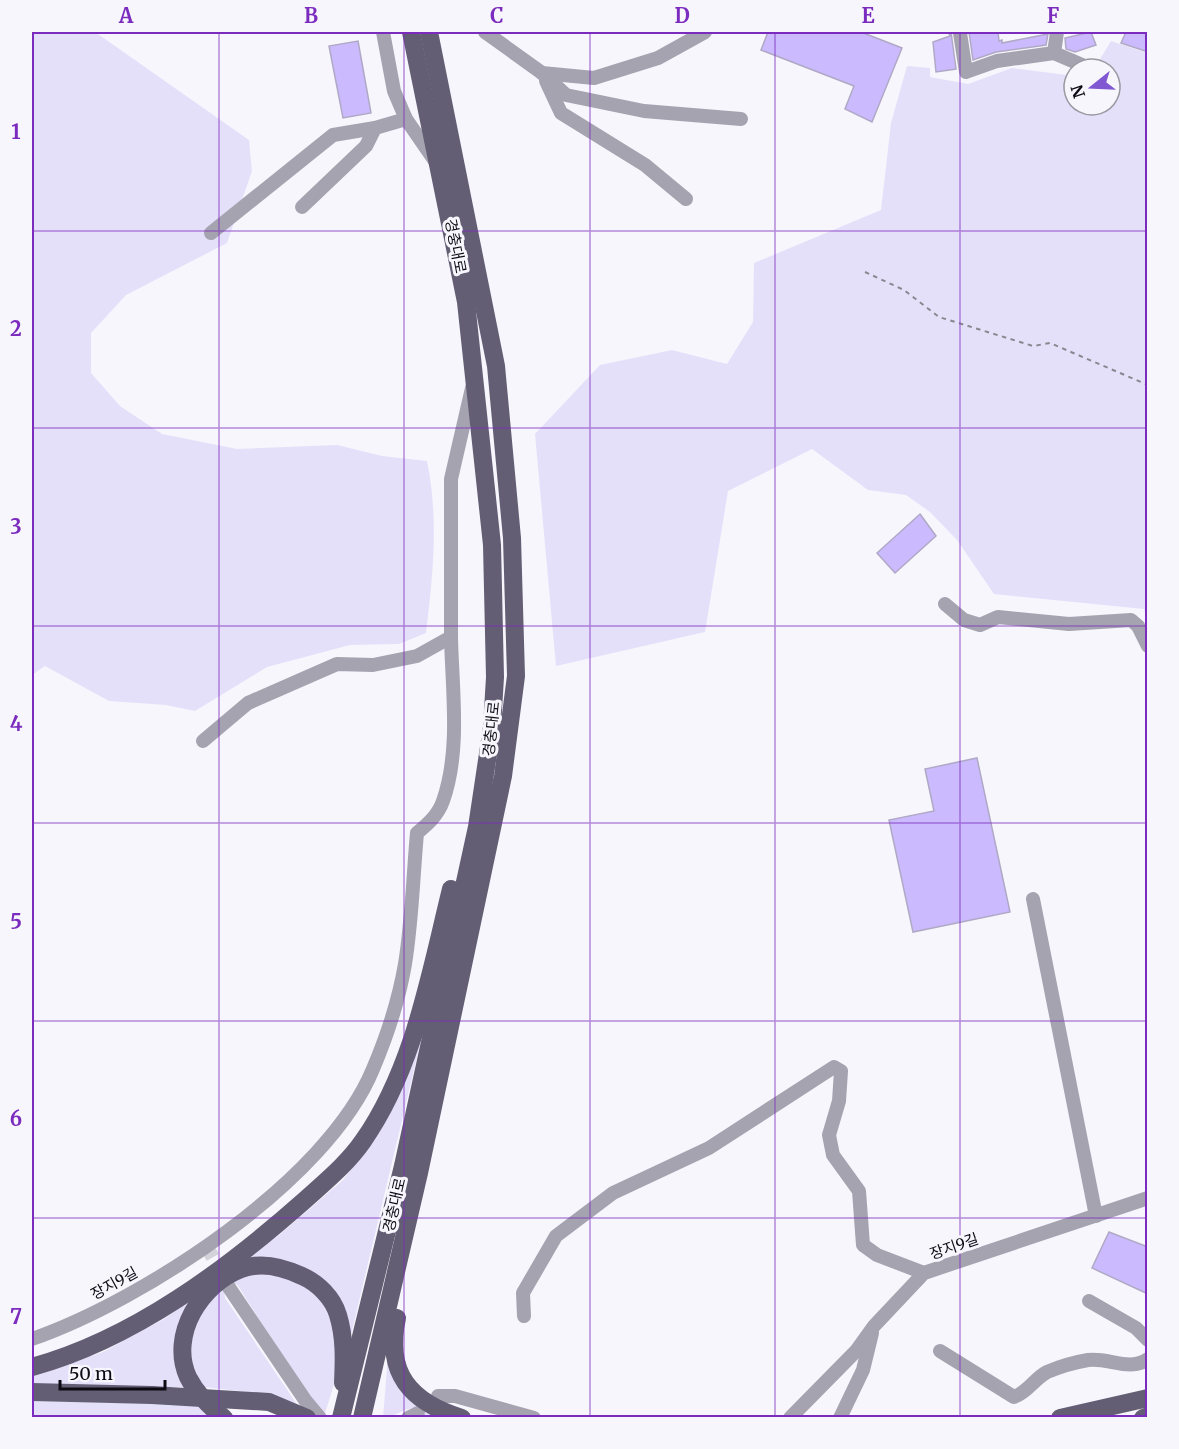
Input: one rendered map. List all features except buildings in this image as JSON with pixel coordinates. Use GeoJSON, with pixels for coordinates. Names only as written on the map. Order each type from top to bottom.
{"type":"FeatureCollection","features":[{"type":"Feature","properties":{"kind":"main road","name":"경충대로"},"geometry":{"type":"LineString","coordinates":[[342,1415],[403,1166],[477,826],[492,727],[495,677],[492,545],[475,375],[460,268],[411,32]]}},
{"type":"Feature","properties":{"kind":"main road","name":"경충대로"},"geometry":{"type":"LineString","coordinates":[[363,1415],[419,1173],[503,776],[516,666],[512,538],[496,366],[429,32]]}},
{"type":"Feature","properties":{"kind":"main road"},"geometry":{"type":"LineString","coordinates":[[32,1367],[51,1362],[127,1329],[173,1300],[275,1227],[340,1170],[363,1141],[411,1042],[492,727]]}},
{"type":"Feature","properties":{"kind":"main road"},"geometry":{"type":"LineString","coordinates":[[419,1173],[404,1289],[393,1336],[394,1356],[399,1375],[409,1389],[425,1401],[462,1418]]}},
{"type":"Feature","properties":{"kind":"main road"},"geometry":{"type":"LineString","coordinates":[[224,1418],[209,1406],[188,1376],[185,1332],[191,1314],[216,1284],[240,1269],[260,1265],[283,1266],[309,1279],[327,1294],[338,1314],[344,1346],[342,1415]]}},
{"type":"Feature","properties":{"kind":"main road"},"geometry":{"type":"LineString","coordinates":[[32,1392],[152,1395],[269,1402],[307,1418]]}},
{"type":"Feature","properties":{"kind":"main road"},"geometry":{"type":"LineString","coordinates":[[1060,1418],[1148,1398]]}},
{"type":"Feature","properties":{"kind":"main road"},"geometry":{"type":"LineString","coordinates":[[1143,1418],[1148,1416]]}},
{"type":"Feature","properties":{"kind":"street"},"geometry":{"type":"LineString","coordinates":[[383,32],[394,91],[406,119],[440,168]]}},
{"type":"Feature","properties":{"kind":"street"},"geometry":{"type":"LineString","coordinates":[[485,32],[542,73],[566,95],[644,111],[741,119]]}},
{"type":"Feature","properties":{"kind":"street"},"geometry":{"type":"LineString","coordinates":[[542,73],[594,78],[658,58],[705,32]]}},
{"type":"Feature","properties":{"kind":"street"},"geometry":{"type":"LineString","coordinates":[[1054,53],[1057,32]]}},
{"type":"Feature","properties":{"kind":"street"},"geometry":{"type":"LineString","coordinates":[[960,33],[966,72],[997,61],[1054,53],[1063,57]]}},
{"type":"Feature","properties":{"kind":"street"},"geometry":{"type":"LineString","coordinates":[[542,73],[561,113],[645,165],[686,199]]}},
{"type":"Feature","properties":{"kind":"street"},"geometry":{"type":"LineString","coordinates":[[211,233],[333,135],[375,128],[406,119]]}},
{"type":"Feature","properties":{"kind":"street"},"geometry":{"type":"LineString","coordinates":[[302,207],[366,146],[375,128]]}},
{"type":"Feature","properties":{"kind":"street","name":"장지9길"},"geometry":{"type":"LineString","coordinates":[[32,1339],[64,1328],[102,1309],[206,1245],[254,1209],[320,1151],[349,1113],[373,1071],[387,1031],[405,965],[417,833],[432,820],[443,801],[449,772],[453,738],[451,479],[475,375]]}},
{"type":"Feature","properties":{"kind":"street"},"geometry":{"type":"LineString","coordinates":[[945,604],[964,620],[980,625],[998,617],[1069,624],[1131,620],[1138,626],[1148,645]]}},
{"type":"Feature","properties":{"kind":"street"},"geometry":{"type":"LineString","coordinates":[[203,741],[248,703],[337,664],[373,665],[417,656],[451,637]]}},
{"type":"Feature","properties":{"kind":"street"},"geometry":{"type":"LineString","coordinates":[[1032,899],[1096,1216]]}},
{"type":"Feature","properties":{"kind":"street"},"geometry":{"type":"LineString","coordinates":[[524,1316],[523,1293],[556,1236],[613,1193],[709,1148],[834,1067],[842,1071],[839,1101],[829,1135],[833,1155],[859,1191],[863,1245],[877,1255],[924,1273]]}},
{"type":"Feature","properties":{"kind":"street","name":"장지9길"},"geometry":{"type":"LineString","coordinates":[[790,1418],[856,1351],[874,1326],[924,1273],[1148,1198]]}},
{"type":"Feature","properties":{"kind":"street"},"geometry":{"type":"LineString","coordinates":[[228,1286],[305,1400],[320,1418]]}},
{"type":"Feature","properties":{"kind":"street"},"geometry":{"type":"LineString","coordinates":[[1089,1301],[1137,1329],[1148,1340]]}},
{"type":"Feature","properties":{"kind":"street"},"geometry":{"type":"LineString","coordinates":[[840,1418],[863,1370],[874,1326]]}},
{"type":"Feature","properties":{"kind":"street"},"geometry":{"type":"LineString","coordinates":[[940,1351],[1014,1397],[1023,1394],[1047,1372],[1086,1360],[1097,1359],[1132,1365],[1148,1359]]}},
{"type":"Feature","properties":{"kind":"street"},"geometry":{"type":"LineString","coordinates":[[438,1396],[455,1396],[534,1418]]}},
{"type":"Feature","properties":{"kind":"path"},"geometry":{"type":"LineString","coordinates":[[865,272],[904,290],[939,317],[1033,346],[1050,343],[1148,385]]}},
{"type":"Feature","properties":{"kind":"shaded area"},"geometry":{"type":"Polygon","coordinates":[[[32,32],[95,32],[249,140],[252,171],[227,243],[126,295],[91,333],[91,373],[120,406],[162,434],[237,449],[337,445],[382,456],[427,461],[434,526],[433,568],[426,633],[399,644],[350,645],[267,667],[195,711],[166,705],[109,701],[45,666],[32,675],[32,32]]]}},
{"type":"Feature","properties":{"kind":"shaded area"},"geometry":{"type":"Polygon","coordinates":[[[1111,41],[1147,53],[1147,620],[1144,609],[994,594],[957,540],[930,512],[906,495],[868,490],[812,449],[728,491],[705,632],[556,666],[535,434],[600,365],[672,350],[727,364],[753,322],[754,263],[881,210],[891,123],[907,66],[930,68],[930,77],[968,84],[1012,68],[1062,74],[1062,117],[1122,117],[1122,57],[1101,57],[1111,41]]]}},
{"type":"Feature","properties":{"kind":"shaded area"},"geometry":{"type":"Polygon","coordinates":[[[432,994],[351,1335],[345,1312],[334,1292],[240,1262],[279,1235],[343,1180],[380,1131],[432,994]]]}},
{"type":"Feature","properties":{"kind":"shaded area"},"geometry":{"type":"Polygon","coordinates":[[[250,1273],[266,1274],[303,1283],[317,1291],[323,1298],[334,1326],[338,1357],[332,1391],[324,1416],[317,1412],[237,1284],[224,1291],[225,1298],[296,1403],[264,1394],[203,1387],[193,1369],[191,1340],[212,1295],[250,1273]]]}},
{"type":"Feature","properties":{"kind":"shaded area"},"geometry":{"type":"Polygon","coordinates":[[[193,1297],[184,1387],[32,1387],[32,1376],[103,1352],[164,1319],[193,1297]]]}},
{"type":"Feature","properties":{"kind":"shaded area"},"geometry":{"type":"Polygon","coordinates":[[[389,1342],[393,1373],[402,1390],[409,1397],[445,1417],[421,1417],[416,1408],[383,1418],[389,1342]]]}},
{"type":"Feature","properties":{"kind":"shaded area"},"geometry":{"type":"Polygon","coordinates":[[[32,1401],[197,1404],[213,1417],[32,1417],[32,1401]]]}},
{"type":"Feature","properties":{"kind":"tunnel"},"geometry":{"type":"LineString","coordinates":[[206,1245],[223,1276]]}}]}
